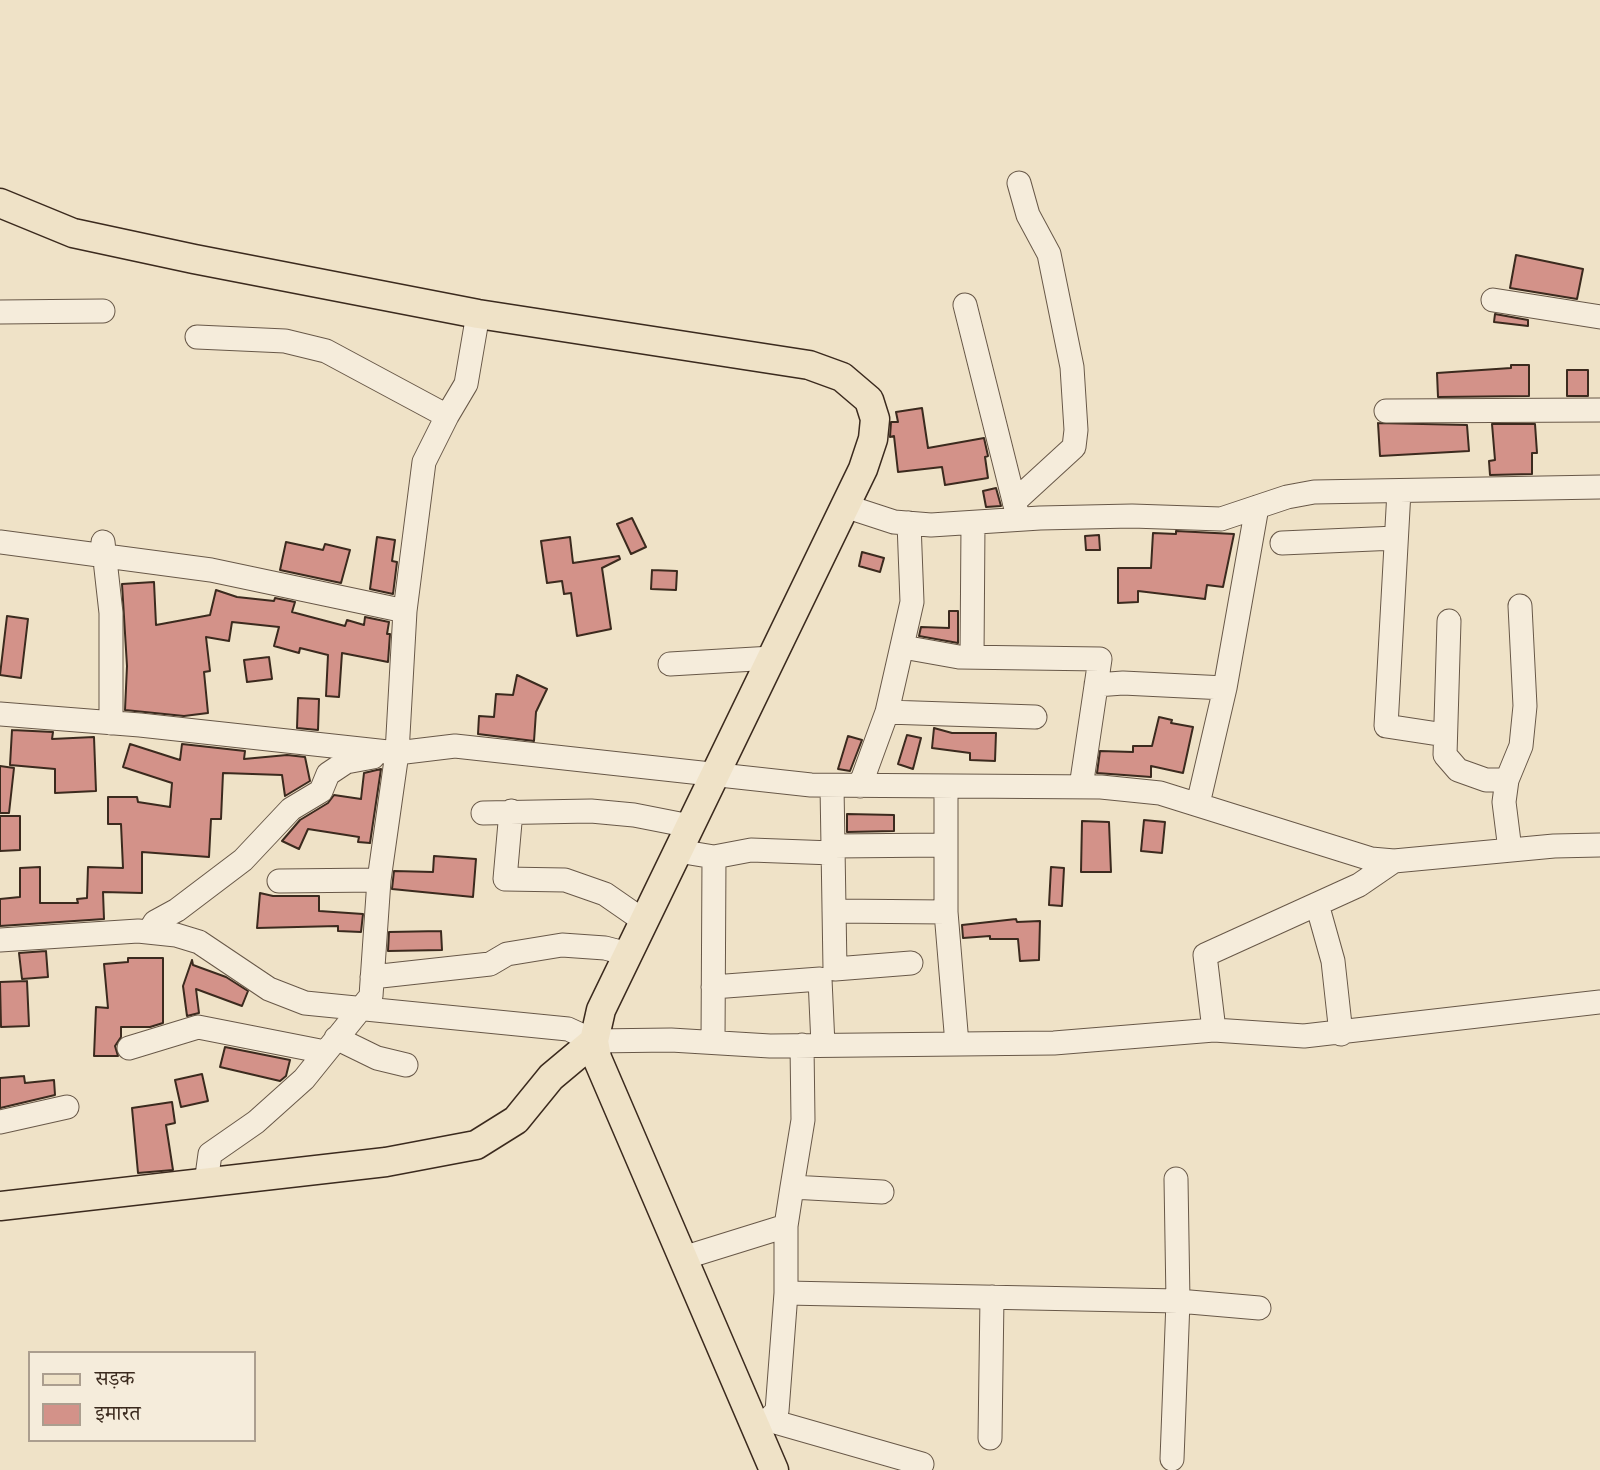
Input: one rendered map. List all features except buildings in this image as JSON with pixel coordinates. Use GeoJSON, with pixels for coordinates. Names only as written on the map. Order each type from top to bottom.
{"type":"FeatureCollection","features":[{"type":"Feature","properties":{"kind":"main road"},"geometry":{"type":"LineString","coordinates":[[0,203],[73,233],[478,314],[745,353],[809,365],[842,377],[869,400],[875,419],[873,439],[845,506],[601,1010],[594,1041],[597,1058],[683,1258],[762,1426],[774,1470]]}},
{"type":"Feature","properties":{"kind":"main road"},"geometry":{"type":"LineString","coordinates":[[0,1206],[386,1162],[476,1145],[516,1120],[551,1077],[594,1041]]}},
{"type":"Feature","properties":{"kind":"street"},"geometry":{"type":"LineString","coordinates":[[1016,511],[1074,447],[1076,430],[1072,367],[1049,254],[1028,215],[1019,183]]}},
{"type":"Feature","properties":{"kind":"street"},"geometry":{"type":"LineString","coordinates":[[1493,300],[1600,317]]}},
{"type":"Feature","properties":{"kind":"street"},"geometry":{"type":"LineString","coordinates":[[965,305],[1016,511]]}},
{"type":"Feature","properties":{"kind":"street"},"geometry":{"type":"LineString","coordinates":[[0,312],[103,311]]}},
{"type":"Feature","properties":{"kind":"street"},"geometry":{"type":"LineString","coordinates":[[206,1183],[210,1154],[256,1122],[304,1079],[371,996],[379,880],[397,753],[405,611],[424,462],[466,384],[478,314]]}},
{"type":"Feature","properties":{"kind":"street"},"geometry":{"type":"LineString","coordinates":[[197,337],[285,341],[326,351],[447,416]]}},
{"type":"Feature","properties":{"kind":"street"},"geometry":{"type":"LineString","coordinates":[[1386,411],[1600,410]]}},
{"type":"Feature","properties":{"kind":"street"},"geometry":{"type":"LineString","coordinates":[[845,506],[894,522],[909,523],[973,524],[1016,511],[1222,519],[1314,492],[1600,487]]}},
{"type":"Feature","properties":{"kind":"street"},"geometry":{"type":"LineString","coordinates":[[1399,491],[1386,726],[1446,735]]}},
{"type":"Feature","properties":{"kind":"street"},"geometry":{"type":"LineString","coordinates":[[1198,804],[1225,688],[1257,507]]}},
{"type":"Feature","properties":{"kind":"street"},"geometry":{"type":"LineString","coordinates":[[860,786],[887,712],[912,602],[909,523]]}},
{"type":"Feature","properties":{"kind":"street"},"geometry":{"type":"LineString","coordinates":[[972,657],[973,524]]}},
{"type":"Feature","properties":{"kind":"street"},"geometry":{"type":"LineString","coordinates":[[1283,544],[1396,538]]}},
{"type":"Feature","properties":{"kind":"street"},"geometry":{"type":"LineString","coordinates":[[0,542],[103,549],[405,611]]}},
{"type":"Feature","properties":{"kind":"street"},"geometry":{"type":"LineString","coordinates":[[103,549],[111,613],[111,723]]}},
{"type":"Feature","properties":{"kind":"street"},"geometry":{"type":"LineString","coordinates":[[1510,850],[1504,802],[1507,780],[1521,746],[1525,706],[1520,606]]}},
{"type":"Feature","properties":{"kind":"street"},"geometry":{"type":"LineString","coordinates":[[1449,621],[1445,755],[1458,770],[1486,780],[1507,780]]}},
{"type":"Feature","properties":{"kind":"street"},"geometry":{"type":"LineString","coordinates":[[903,647],[972,657],[1100,659],[1081,787]]}},
{"type":"Feature","properties":{"kind":"street"},"geometry":{"type":"LineString","coordinates":[[670,664],[772,658]]}},
{"type":"Feature","properties":{"kind":"street"},"geometry":{"type":"LineString","coordinates":[[1096,685],[1123,683],[1225,688]]}},
{"type":"Feature","properties":{"kind":"street"},"geometry":{"type":"LineString","coordinates":[[887,712],[1035,717]]}},
{"type":"Feature","properties":{"kind":"street"},"geometry":{"type":"LineString","coordinates":[[0,714],[397,753]]}},
{"type":"Feature","properties":{"kind":"street"},"geometry":{"type":"LineString","coordinates":[[149,932],[155,922],[177,910],[243,859],[291,808],[321,791],[328,774],[346,762],[454,746],[714,776],[832,786],[1081,787],[1160,793],[1371,859],[1394,861],[1600,845]]}},
{"type":"Feature","properties":{"kind":"street"},"geometry":{"type":"LineString","coordinates":[[832,786],[835,969],[911,963]]}},
{"type":"Feature","properties":{"kind":"street"},"geometry":{"type":"LineString","coordinates":[[946,786],[946,912],[957,1044]]}},
{"type":"Feature","properties":{"kind":"street"},"geometry":{"type":"LineString","coordinates":[[511,811],[505,879],[565,880],[606,894],[644,921]]}},
{"type":"Feature","properties":{"kind":"street"},"geometry":{"type":"LineString","coordinates":[[483,813],[613,813],[684,839],[714,857],[751,850],[946,845]]}},
{"type":"Feature","properties":{"kind":"street"},"geometry":{"type":"LineString","coordinates":[[713,1042],[714,857]]}},
{"type":"Feature","properties":{"kind":"street"},"geometry":{"type":"LineString","coordinates":[[1214,1030],[1205,955],[1359,885],[1394,861]]}},
{"type":"Feature","properties":{"kind":"street"},"geometry":{"type":"LineString","coordinates":[[279,881],[379,880]]}},
{"type":"Feature","properties":{"kind":"street"},"geometry":{"type":"LineString","coordinates":[[1317,904],[1333,961],[1341,1034]]}},
{"type":"Feature","properties":{"kind":"street"},"geometry":{"type":"LineString","coordinates":[[834,911],[946,912]]}},
{"type":"Feature","properties":{"kind":"street"},"geometry":{"type":"LineString","coordinates":[[0,940],[149,932],[176,935],[198,943],[269,989],[305,1003],[568,1029],[594,1041],[812,1045],[1054,1043],[1214,1030],[1304,1037],[1600,1002]]}},
{"type":"Feature","properties":{"kind":"street"},"geometry":{"type":"LineString","coordinates":[[372,977],[490,964],[508,954],[562,945],[605,948],[628,954]]}},
{"type":"Feature","properties":{"kind":"street"},"geometry":{"type":"LineString","coordinates":[[713,987],[820,979],[803,1120],[786,1226],[786,1293],[776,1411],[762,1426],[922,1464]]}},
{"type":"Feature","properties":{"kind":"street"},"geometry":{"type":"LineString","coordinates":[[129,1048],[198,1027],[331,1045],[406,1065]]}},
{"type":"Feature","properties":{"kind":"street"},"geometry":{"type":"LineString","coordinates":[[0,1122],[67,1107]]}},
{"type":"Feature","properties":{"kind":"street"},"geometry":{"type":"LineString","coordinates":[[1172,1460],[1178,1301],[1176,1179]]}},
{"type":"Feature","properties":{"kind":"street"},"geometry":{"type":"LineString","coordinates":[[792,1187],[882,1192]]}},
{"type":"Feature","properties":{"kind":"street"},"geometry":{"type":"LineString","coordinates":[[683,1258],[786,1226]]}},
{"type":"Feature","properties":{"kind":"street"},"geometry":{"type":"LineString","coordinates":[[786,1293],[1178,1301],[1259,1308]]}},
{"type":"Feature","properties":{"kind":"street"},"geometry":{"type":"LineString","coordinates":[[990,1438],[992,1297]]}}]}
